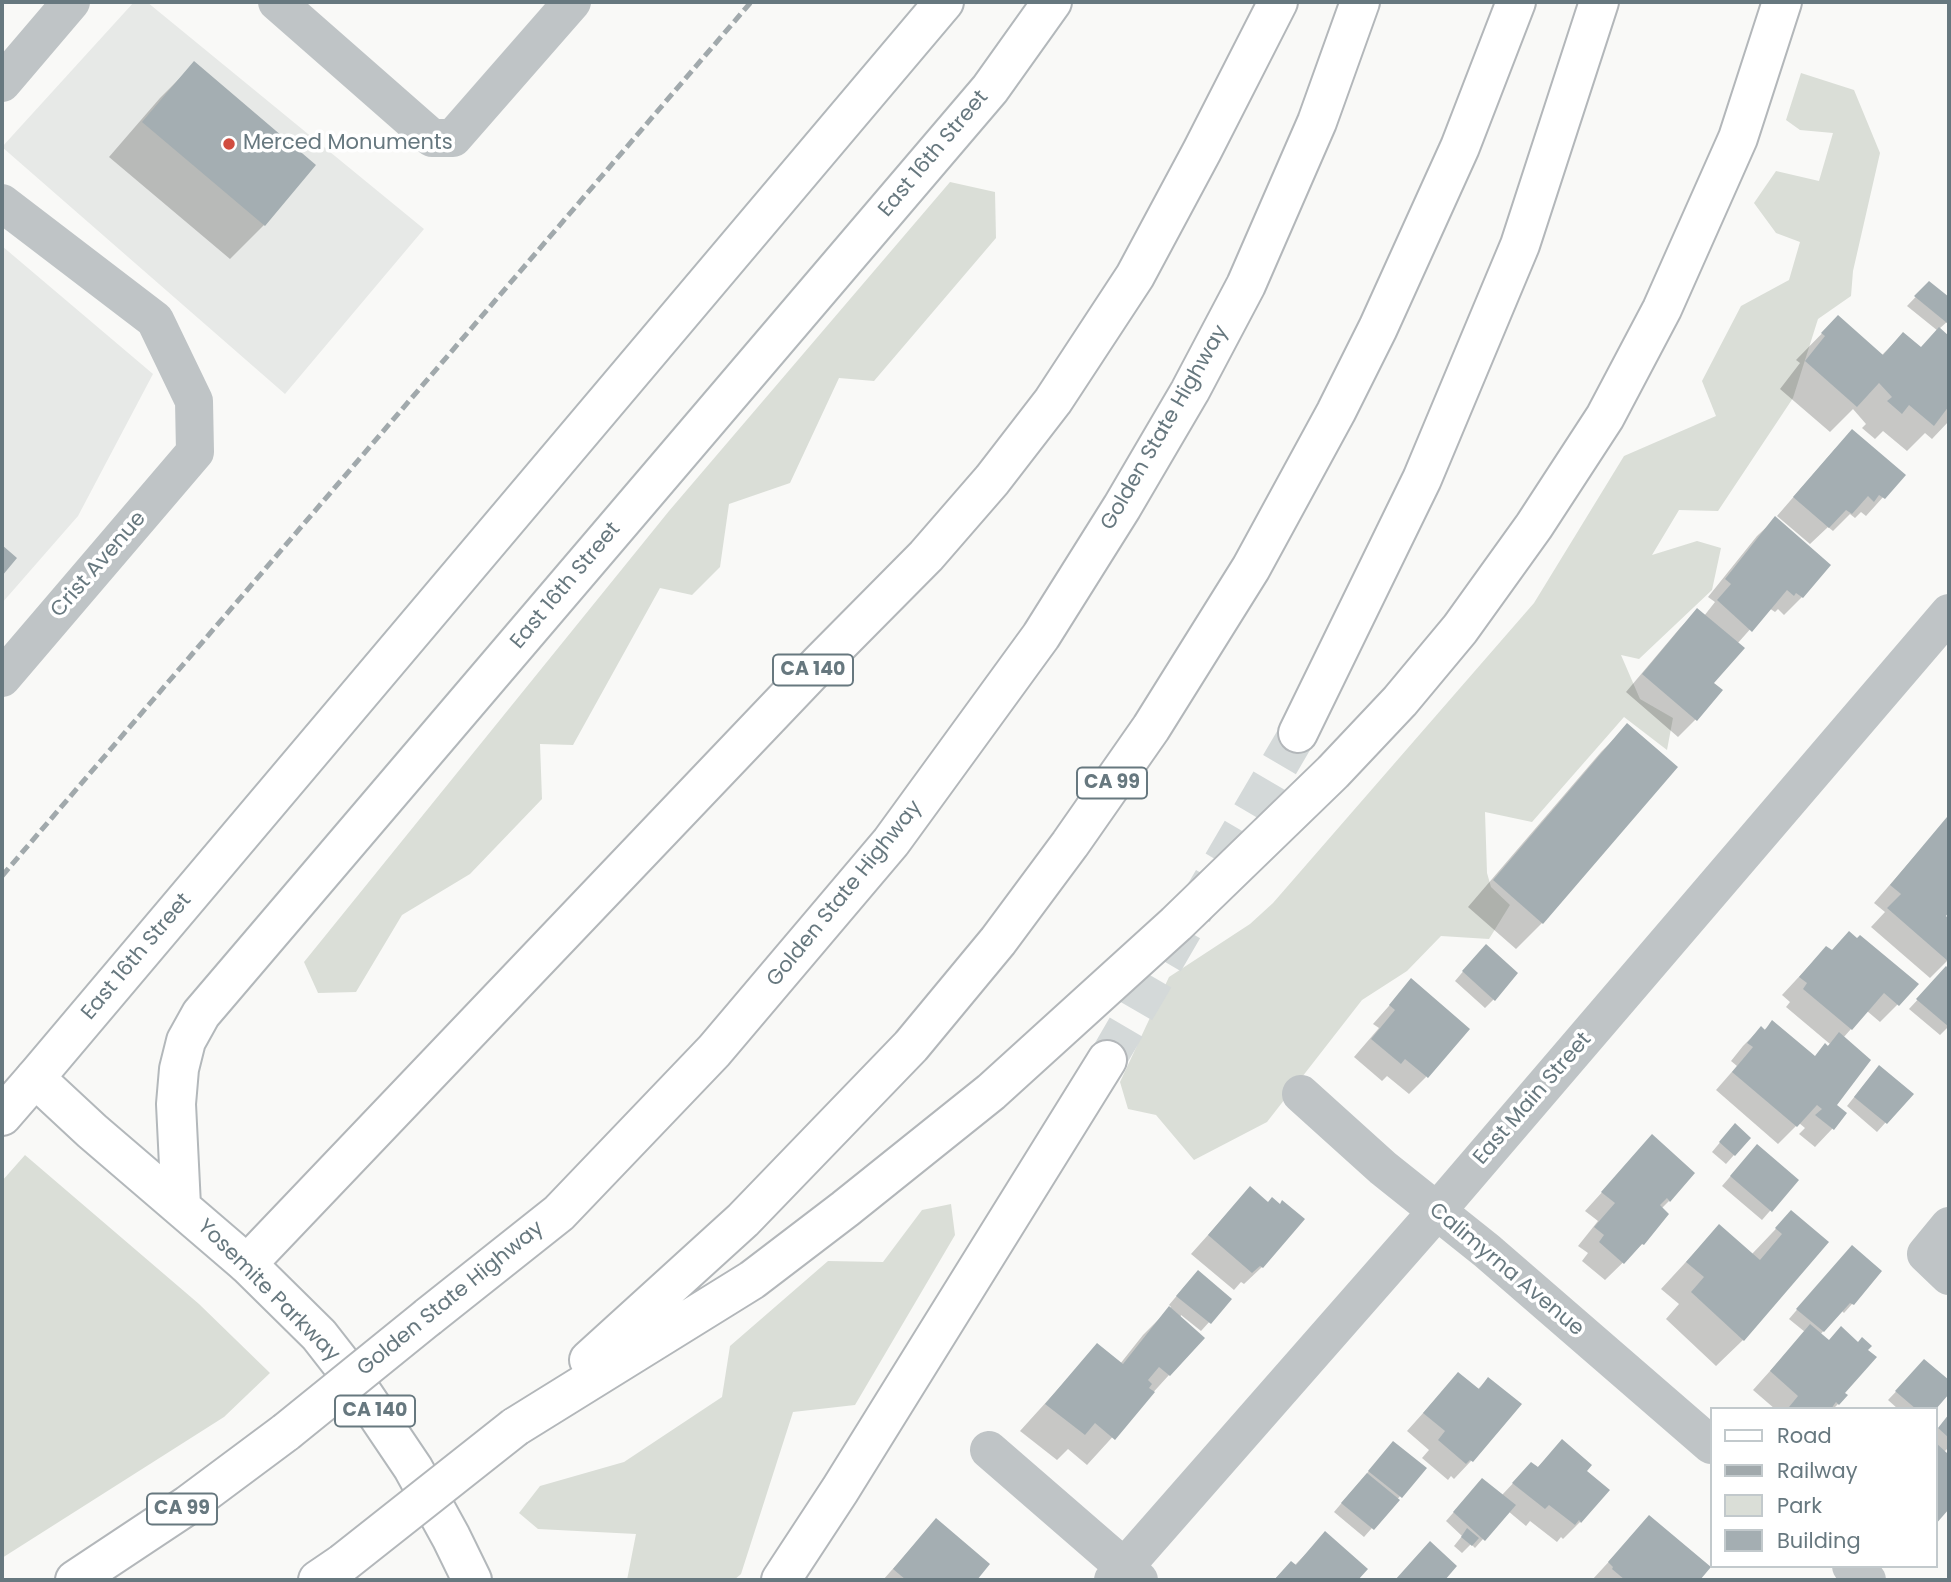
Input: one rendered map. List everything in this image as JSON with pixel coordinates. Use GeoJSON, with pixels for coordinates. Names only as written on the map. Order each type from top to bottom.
{"type":"FeatureCollection","features":[{"type":"Feature","properties":{"kind":"main road","name":"East 16th Street"},"geometry":{"type":"LineString","coordinates":[[2,1116],[944,2]]}},
{"type":"Feature","properties":{"kind":"main road","name":"East 16th Street"},"geometry":{"type":"LineString","coordinates":[[181,1206],[177,1104],[179,1069],[186,1041],[201,1014],[981,99],[1052,2]]}},
{"type":"Feature","properties":{"kind":"main road","name":"CA 140"},"geometry":{"type":"LineString","coordinates":[[247,1264],[820,663],[926,556],[992,480],[1053,401],[1135,276],[1278,2]]}},
{"type":"Feature","properties":{"kind":"main road","name":"Golden State Highway"},"geometry":{"type":"LineString","coordinates":[[75,1580],[187,1505],[286,1432],[559,1213],[714,1051],[891,842],[1041,636],[1122,507],[1190,391],[1245,285],[1317,122],[1360,2]]}},
{"type":"Feature","properties":{"kind":"main road","name":"CA 99"},"geometry":{"type":"LineString","coordinates":[[330,1572],[515,1427],[743,1220],[911,1046],[998,942],[1151,727],[1251,568],[1336,412],[1378,328],[1460,147],[1516,2]]}},
{"type":"Feature","properties":{"kind":"main road"},"geometry":{"type":"LineString","coordinates":[[1298,733],[1422,479],[1520,245],[1599,2]]}},
{"type":"Feature","properties":{"kind":"main road"},"geometry":{"type":"LineString","coordinates":[[515,1427],[752,1280],[991,1092],[1176,924],[1333,772],[1400,701],[1460,629],[1534,526],[1605,417],[1662,309],[1738,138],[1782,2]]}},
{"type":"Feature","properties":{"kind":"main road"},"geometry":{"type":"LineString","coordinates":[[781,1580],[840,1490],[1107,1060]]}},
{"type":"Feature","properties":{"kind":"main road","name":"Yosemite Parkway"},"geometry":{"type":"LineString","coordinates":[[35,1078],[92,1131],[247,1264],[319,1335],[351,1376],[413,1468],[472,1580]]}},
{"type":"Feature","properties":{"kind":"street"},"geometry":{"type":"LineString","coordinates":[[2,83],[71,2]]}},
{"type":"Feature","properties":{"kind":"street"},"geometry":{"type":"LineString","coordinates":[[276,2],[432,138],[453,138],[572,2]]}},
{"type":"Feature","properties":{"kind":"street","name":"Crist Avenue"},"geometry":{"type":"LineString","coordinates":[[2,203],[155,320],[194,401],[195,452],[2,678]]}},
{"type":"Feature","properties":{"kind":"street","name":"East Main Street"},"geometry":{"type":"LineString","coordinates":[[1125,1576],[1949,613]]}},
{"type":"Feature","properties":{"kind":"street","name":"Calimyrna Avenue"},"geometry":{"type":"LineString","coordinates":[[1301,1094],[1383,1168],[1487,1251],[1710,1444]]}},
{"type":"Feature","properties":{"kind":"street"},"geometry":{"type":"LineString","coordinates":[[1949,1226],[1926,1254],[1949,1276]]}},
{"type":"Feature","properties":{"kind":"street"},"geometry":{"type":"LineString","coordinates":[[989,1450],[1125,1576]]}},
{"type":"Feature","properties":{"kind":"street"},"geometry":{"type":"LineString","coordinates":[[1853,1568],[1867,1580]]}},
{"type":"Feature","properties":{"kind":"shaded area"},"geometry":{"type":"Polygon","coordinates":[[[134,2],[147,2],[424,229],[285,394],[2,147],[134,2]]]}},
{"type":"Feature","properties":{"kind":"shaded area"},"geometry":{"type":"Polygon","coordinates":[[[2,246],[153,374],[78,516],[2,603],[2,246]]]}},
{"type":"Feature","properties":{"kind":"green space"},"geometry":{"type":"Polygon","coordinates":[[[1801,73],[1854,90],[1880,153],[1853,271],[1851,296],[1818,319],[1793,398],[1718,511],[1679,510],[1652,555],[1697,541],[1721,548],[1712,590],[1639,659],[1621,655],[1640,699],[1673,718],[1667,750],[1624,717],[1532,822],[1485,812],[1487,873],[1491,887],[1510,905],[1489,939],[1441,936],[1407,971],[1362,1000],[1267,1122],[1194,1160],[1156,1115],[1128,1109],[1120,1082],[1169,977],[1250,924],[1273,903],[1534,603],[1624,456],[1716,416],[1702,381],[1741,306],[1789,280],[1800,242],[1776,233],[1754,203],[1776,171],[1819,181],[1833,133],[1800,130],[1786,120],[1801,73]]]}},
{"type":"Feature","properties":{"kind":"green space"},"geometry":{"type":"Polygon","coordinates":[[[950,182],[995,192],[996,238],[874,381],[839,378],[790,483],[729,504],[720,567],[692,595],[660,588],[573,745],[540,744],[542,799],[470,874],[402,915],[356,992],[318,993],[304,962],[669,511],[950,182]]]}},
{"type":"Feature","properties":{"kind":"green space"},"geometry":{"type":"Polygon","coordinates":[[[25,1155],[199,1304],[270,1373],[224,1417],[2,1558],[2,1181],[25,1155]]]}},
{"type":"Feature","properties":{"kind":"green space"},"geometry":{"type":"Polygon","coordinates":[[[951,1204],[955,1235],[855,1405],[793,1412],[741,1574],[734,1580],[627,1580],[636,1534],[538,1529],[519,1513],[540,1486],[624,1462],[722,1397],[730,1346],[828,1261],[883,1262],[922,1210],[951,1204]]]}},
{"type":"Feature","properties":{"kind":"building","name":"Merced Monuments"},"geometry":{"type":"Polygon","coordinates":[[[194,61],[316,165],[265,226],[142,122],[194,61]]]}},
{"type":"Feature","properties":{"kind":"building"},"geometry":{"type":"Polygon","coordinates":[[[1929,281],[1949,297],[1947,323],[1914,296],[1929,281]]]}},
{"type":"Feature","properties":{"kind":"building"},"geometry":{"type":"Polygon","coordinates":[[[1838,315],[1883,355],[1903,332],[1921,347],[1939,327],[1949,336],[1949,406],[1934,426],[1909,405],[1902,414],[1887,401],[1892,397],[1879,383],[1857,407],[1805,361],[1825,336],[1821,333],[1838,315]]]}},
{"type":"Feature","properties":{"kind":"building"},"geometry":{"type":"Polygon","coordinates":[[[1852,429],[1906,475],[1885,499],[1879,495],[1874,502],[1868,496],[1852,514],[1846,510],[1829,528],[1793,497],[1852,429]]]}},
{"type":"Feature","properties":{"kind":"building"},"geometry":{"type":"Polygon","coordinates":[[[1775,516],[1831,565],[1803,598],[1796,593],[1794,596],[1787,590],[1752,632],[1717,600],[1731,584],[1725,579],[1775,516]]]}},
{"type":"Feature","properties":{"kind":"building"},"geometry":{"type":"Polygon","coordinates":[[[2,545],[17,558],[2,576],[2,545]]]}},
{"type":"Feature","properties":{"kind":"building"},"geometry":{"type":"Polygon","coordinates":[[[1697,608],[1745,648],[1714,683],[1723,690],[1697,721],[1642,674],[1697,608]]]}},
{"type":"Feature","properties":{"kind":"building"},"geometry":{"type":"Polygon","coordinates":[[[1627,723],[1678,767],[1543,924],[1493,880],[1627,723]]]}},
{"type":"Feature","properties":{"kind":"building"},"geometry":{"type":"Polygon","coordinates":[[[1947,817],[1949,912],[1946,916],[1949,919],[1949,962],[1887,908],[1901,894],[1890,885],[1947,817]]]}},
{"type":"Feature","properties":{"kind":"building"},"geometry":{"type":"Polygon","coordinates":[[[1849,931],[1857,938],[1860,935],[1919,984],[1899,1006],[1884,993],[1852,1030],[1803,989],[1807,983],[1799,977],[1826,946],[1832,950],[1849,931]]]}},
{"type":"Feature","properties":{"kind":"building"},"geometry":{"type":"Polygon","coordinates":[[[1486,944],[1518,973],[1495,1001],[1462,971],[1486,944]]]}},
{"type":"Feature","properties":{"kind":"building"},"geometry":{"type":"Polygon","coordinates":[[[1946,966],[1949,969],[1949,1027],[1916,999],[1946,966]]]}},
{"type":"Feature","properties":{"kind":"building"},"geometry":{"type":"Polygon","coordinates":[[[1411,978],[1470,1029],[1428,1078],[1405,1059],[1401,1064],[1371,1039],[1395,1010],[1389,1005],[1411,978]]]}},
{"type":"Feature","properties":{"kind":"building"},"geometry":{"type":"Polygon","coordinates":[[[1772,1020],[1815,1056],[1825,1043],[1828,1046],[1839,1032],[1871,1060],[1837,1105],[1847,1113],[1834,1130],[1815,1115],[1822,1109],[1817,1105],[1797,1127],[1732,1072],[1753,1047],[1747,1043],[1761,1026],[1765,1030],[1772,1020]]]}},
{"type":"Feature","properties":{"kind":"building"},"geometry":{"type":"Polygon","coordinates":[[[1879,1065],[1914,1094],[1887,1124],[1854,1097],[1879,1065]]]}},
{"type":"Feature","properties":{"kind":"building"},"geometry":{"type":"Polygon","coordinates":[[[1735,1123],[1751,1138],[1735,1156],[1719,1142],[1735,1123]]]}},
{"type":"Feature","properties":{"kind":"building"},"geometry":{"type":"Polygon","coordinates":[[[1652,1134],[1695,1173],[1670,1202],[1667,1198],[1660,1205],[1669,1214],[1644,1245],[1642,1244],[1624,1264],[1599,1242],[1604,1235],[1594,1227],[1615,1203],[1601,1192],[1652,1134]]]}},
{"type":"Feature","properties":{"kind":"building"},"geometry":{"type":"Polygon","coordinates":[[[1757,1144],[1799,1180],[1772,1212],[1730,1176],[1757,1144]]]}},
{"type":"Feature","properties":{"kind":"building"},"geometry":{"type":"Polygon","coordinates":[[[1250,1186],[1268,1202],[1272,1197],[1280,1204],[1282,1200],[1305,1219],[1263,1268],[1260,1266],[1252,1273],[1208,1235],[1250,1186]]]}},
{"type":"Feature","properties":{"kind":"building"},"geometry":{"type":"Polygon","coordinates":[[[1791,1210],[1829,1242],[1744,1341],[1691,1292],[1704,1277],[1686,1262],[1719,1224],[1760,1260],[1782,1234],[1775,1228],[1791,1210]]]}},
{"type":"Feature","properties":{"kind":"building"},"geometry":{"type":"Polygon","coordinates":[[[1852,1245],[1882,1271],[1854,1305],[1850,1303],[1824,1332],[1796,1309],[1852,1245]]]}},
{"type":"Feature","properties":{"kind":"building"},"geometry":{"type":"Polygon","coordinates":[[[1198,1270],[1232,1299],[1211,1324],[1176,1296],[1198,1270]]]}},
{"type":"Feature","properties":{"kind":"building"},"geometry":{"type":"Polygon","coordinates":[[[1169,1306],[1205,1338],[1170,1376],[1159,1367],[1148,1380],[1152,1384],[1149,1388],[1155,1392],[1115,1440],[1095,1423],[1085,1435],[1045,1404],[1097,1343],[1123,1364],[1169,1306]]]}},
{"type":"Feature","properties":{"kind":"building"},"geometry":{"type":"Polygon","coordinates":[[[1810,1324],[1829,1340],[1841,1326],[1858,1342],[1862,1337],[1872,1346],[1868,1350],[1877,1357],[1845,1393],[1848,1395],[1839,1405],[1836,1402],[1832,1407],[1789,1407],[1798,1396],[1770,1371],[1810,1324]]]}},
{"type":"Feature","properties":{"kind":"building"},"geometry":{"type":"Polygon","coordinates":[[[1924,1359],[1949,1380],[1949,1394],[1937,1408],[1914,1407],[1895,1391],[1924,1359]]]}},
{"type":"Feature","properties":{"kind":"building"},"geometry":{"type":"Polygon","coordinates":[[[1458,1372],[1479,1389],[1488,1377],[1522,1404],[1473,1462],[1470,1460],[1466,1464],[1438,1440],[1445,1431],[1423,1413],[1458,1372]]]}},
{"type":"Feature","properties":{"kind":"building"},"geometry":{"type":"Polygon","coordinates":[[[1949,1414],[1949,1438],[1938,1428],[1949,1414]]]}},
{"type":"Feature","properties":{"kind":"building"},"geometry":{"type":"Polygon","coordinates":[[[1562,1439],[1592,1465],[1587,1471],[1610,1490],[1581,1523],[1579,1520],[1575,1525],[1549,1505],[1545,1509],[1512,1483],[1531,1462],[1538,1467],[1562,1439]]]}},
{"type":"Feature","properties":{"kind":"building"},"geometry":{"type":"Polygon","coordinates":[[[1393,1441],[1427,1468],[1402,1498],[1368,1471],[1393,1441]]]}},
{"type":"Feature","properties":{"kind":"building"},"geometry":{"type":"Polygon","coordinates":[[[1937,1444],[1947,1453],[1949,1450],[1949,1509],[1937,1523],[1937,1444]]]}},
{"type":"Feature","properties":{"kind":"building"},"geometry":{"type":"Polygon","coordinates":[[[1367,1473],[1400,1500],[1374,1530],[1341,1503],[1367,1473]]]}},
{"type":"Feature","properties":{"kind":"building"},"geometry":{"type":"Polygon","coordinates":[[[1482,1478],[1516,1505],[1485,1541],[1453,1512],[1482,1478]]]}},
{"type":"Feature","properties":{"kind":"building"},"geometry":{"type":"Polygon","coordinates":[[[1649,1515],[1710,1568],[1700,1580],[1625,1580],[1608,1562],[1649,1515]]]}},
{"type":"Feature","properties":{"kind":"building"},"geometry":{"type":"Polygon","coordinates":[[[936,1518],[990,1564],[977,1580],[906,1580],[893,1569],[936,1518]]]}},
{"type":"Feature","properties":{"kind":"building"},"geometry":{"type":"Polygon","coordinates":[[[1467,1528],[1479,1538],[1472,1546],[1461,1537],[1467,1528]]]}},
{"type":"Feature","properties":{"kind":"building"},"geometry":{"type":"Polygon","coordinates":[[[1325,1531],[1368,1569],[1358,1580],[1274,1580],[1291,1561],[1296,1565],[1325,1531]]]}},
{"type":"Feature","properties":{"kind":"building"},"geometry":{"type":"Polygon","coordinates":[[[1430,1541],[1457,1566],[1445,1580],[1395,1580],[1430,1541]]]}},
{"type":"Feature","properties":{"kind":"tunnel"},"geometry":{"type":"LineString","coordinates":[[1107,1060],[1298,733]]}},
{"type":"Feature","properties":{"kind":"railway"},"geometry":{"type":"LineString","coordinates":[[2,876],[751,2]]}},
{"type":"Feature","properties":{"kind":"place","name":"Merced Monuments"},"geometry":{"type":"Point","coordinates":[229,144]}}]}
